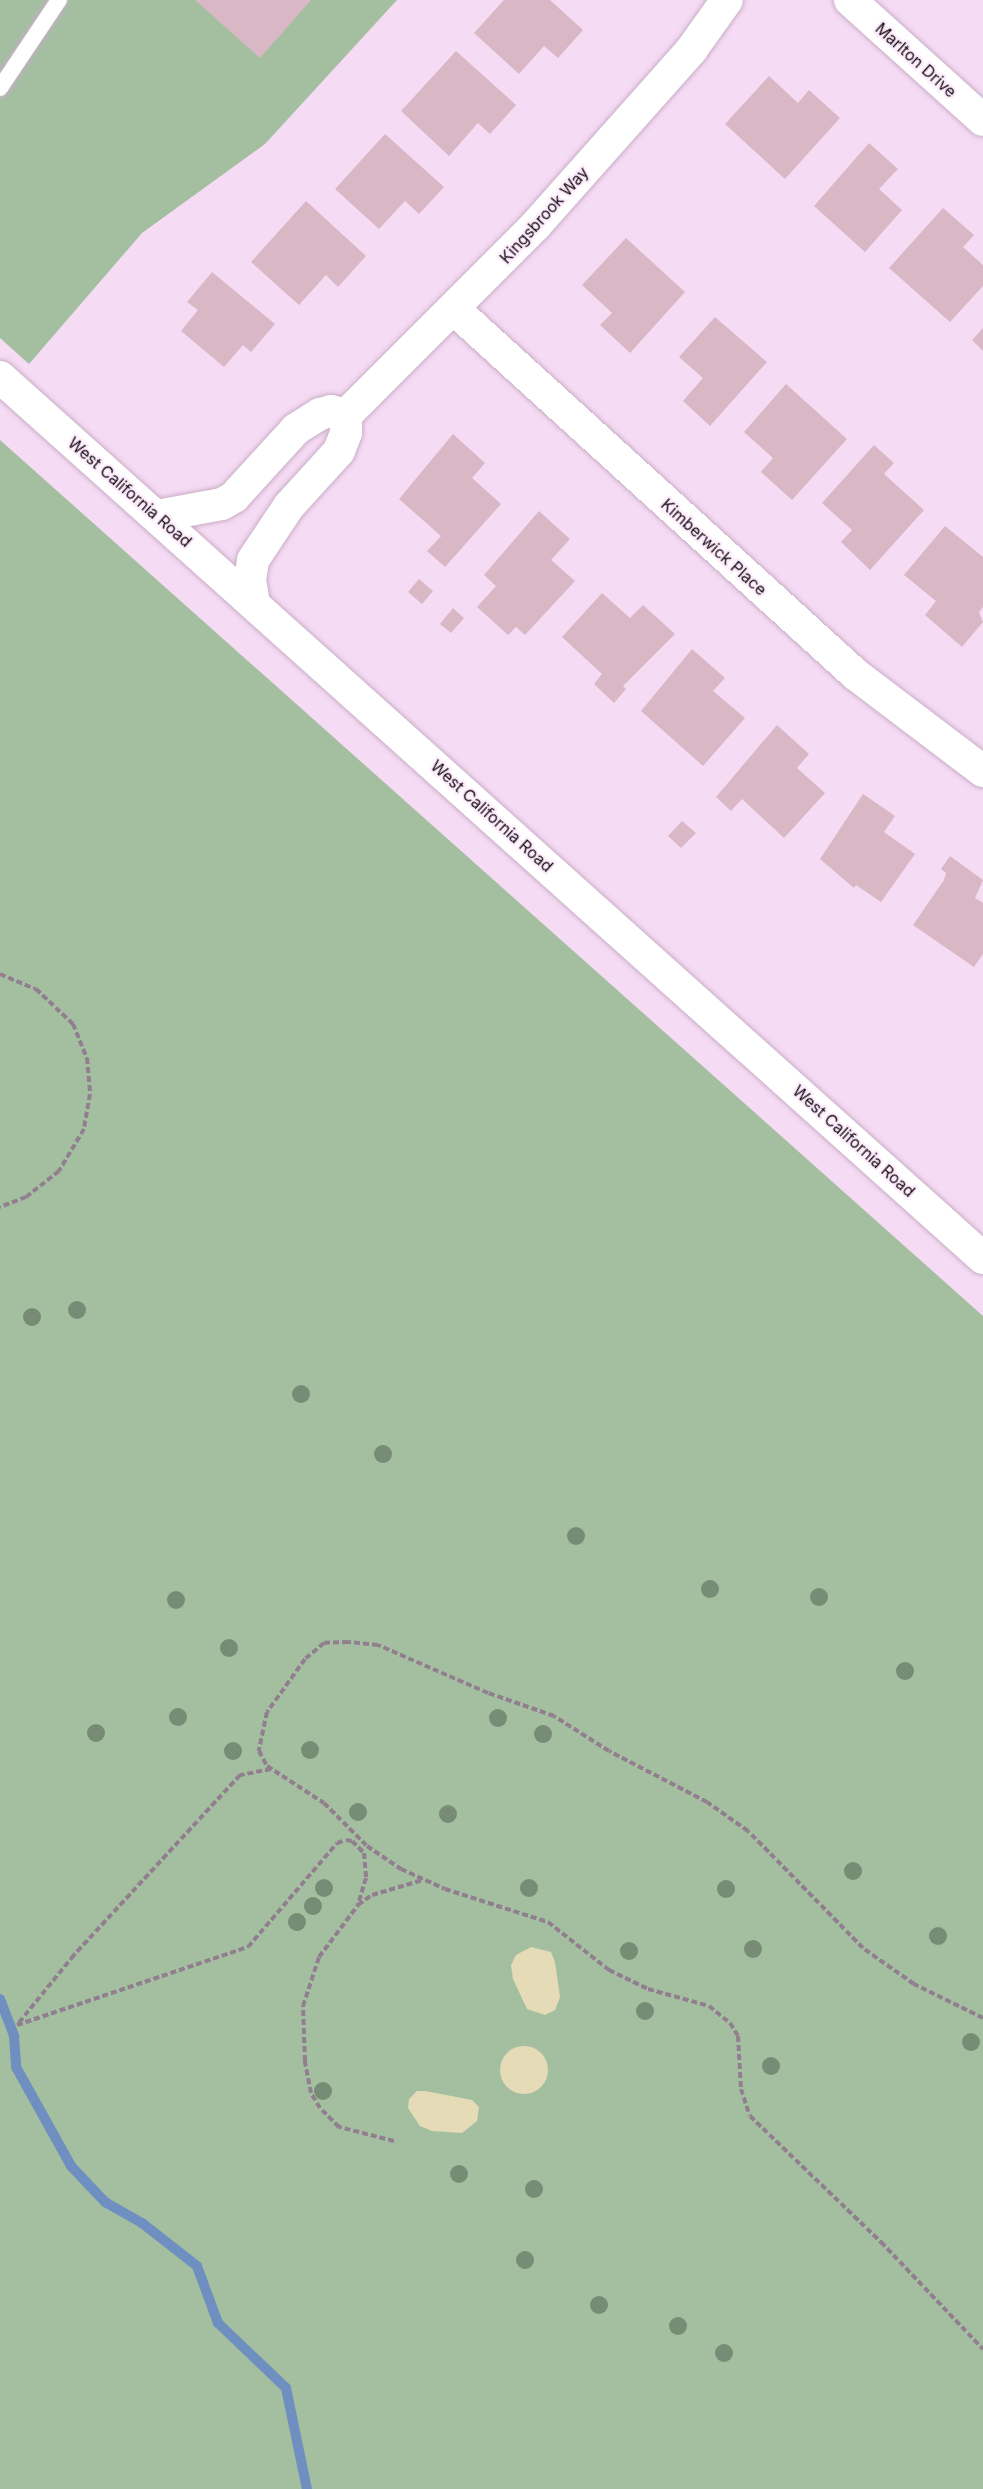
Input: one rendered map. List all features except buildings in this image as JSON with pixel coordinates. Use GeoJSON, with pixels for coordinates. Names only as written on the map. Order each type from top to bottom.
{"type":"FeatureCollection","features":[{"type":"Feature","properties":{"kind":"street","name":"Kingsbrook Way"},"geometry":{"type":"LineString","coordinates":[[346,415],[422,338],[455,310],[692,49],[727,0]]}},
{"type":"Feature","properties":{"kind":"street","name":"Marlton Drive"},"geometry":{"type":"LineString","coordinates":[[850,0],[983,120]]}},
{"type":"Feature","properties":{"kind":"street","name":"Kimberwick Place"},"geometry":{"type":"LineString","coordinates":[[455,310],[855,674],[983,771]]}},
{"type":"Feature","properties":{"kind":"street","name":"West California Road"},"geometry":{"type":"LineString","coordinates":[[0,377],[983,1258]]}},
{"type":"Feature","properties":{"kind":"street"},"geometry":{"type":"LineString","coordinates":[[157,516],[222,504],[234,497],[296,429],[320,414],[331,411],[346,415],[346,433],[339,451],[289,506],[253,560],[250,580],[254,603]]}},
{"type":"Feature","properties":{"kind":"lane"},"geometry":{"type":"LineString","coordinates":[[0,88],[59,0]]}},
{"type":"Feature","properties":{"kind":"path"},"geometry":{"type":"LineString","coordinates":[[0,974],[36,989],[73,1024],[87,1058],[90,1094],[89,1118],[59,1171],[26,1197],[0,1207]]}},
{"type":"Feature","properties":{"kind":"path"},"geometry":{"type":"LineString","coordinates":[[983,2018],[881,1962],[844,1932],[772,1851],[706,1802],[609,1751],[554,1716],[488,1694],[378,1645],[324,1643],[304,1659],[267,1712],[260,1731],[259,1750],[271,1769],[324,1803],[367,1846],[423,1880],[548,1922],[618,1975],[648,1989],[709,2006],[730,2023],[738,2036],[741,2089],[750,2116],[882,2242],[983,2349]]}},
{"type":"Feature","properties":{"kind":"path"},"geometry":{"type":"LineString","coordinates":[[271,1769],[240,1775],[74,1955],[17,2025],[248,1947],[337,1843],[346,1840],[352,1841],[363,1853],[366,1878],[358,1905]]}},
{"type":"Feature","properties":{"kind":"path"},"geometry":{"type":"LineString","coordinates":[[394,2141],[356,2134],[339,2127],[328,2118],[311,2093],[302,2026],[306,1988],[333,1933],[358,1905],[372,1895],[423,1880]]}},
{"type":"Feature","properties":{"kind":"green space"},"geometry":{"type":"Polygon","coordinates":[[[0,0],[397,0],[265,144],[142,233],[29,364],[0,338],[0,0]]]}},
{"type":"Feature","properties":{"kind":"green space"},"geometry":{"type":"Polygon","coordinates":[[[0,440],[983,1316],[983,2489],[0,2489],[0,440]]]}},
{"type":"Feature","properties":{"kind":"sand"},"geometry":{"type":"Polygon","coordinates":[[[531,1947],[551,1952],[555,1962],[560,1997],[555,2010],[545,2015],[527,2009],[513,1979],[511,1965],[516,1955],[531,1947]]]}},
{"type":"Feature","properties":{"kind":"sand"},"geometry":{"type":"Polygon","coordinates":[[[524,2046],[541,2053],[548,2070],[541,2087],[524,2094],[507,2087],[500,2070],[507,2053],[524,2046]]]}},
{"type":"Feature","properties":{"kind":"sand"},"geometry":{"type":"Polygon","coordinates":[[[417,2091],[472,2100],[479,2107],[477,2121],[462,2133],[432,2131],[420,2126],[408,2108],[409,2099],[417,2091]]]}},
{"type":"Feature","properties":{"kind":"waterway"},"geometry":{"type":"LineString","coordinates":[[0,1999],[14,2036],[16,2067],[71,2166],[105,2202],[142,2223],[197,2266],[218,2323],[286,2388],[307,2489]]}}]}
